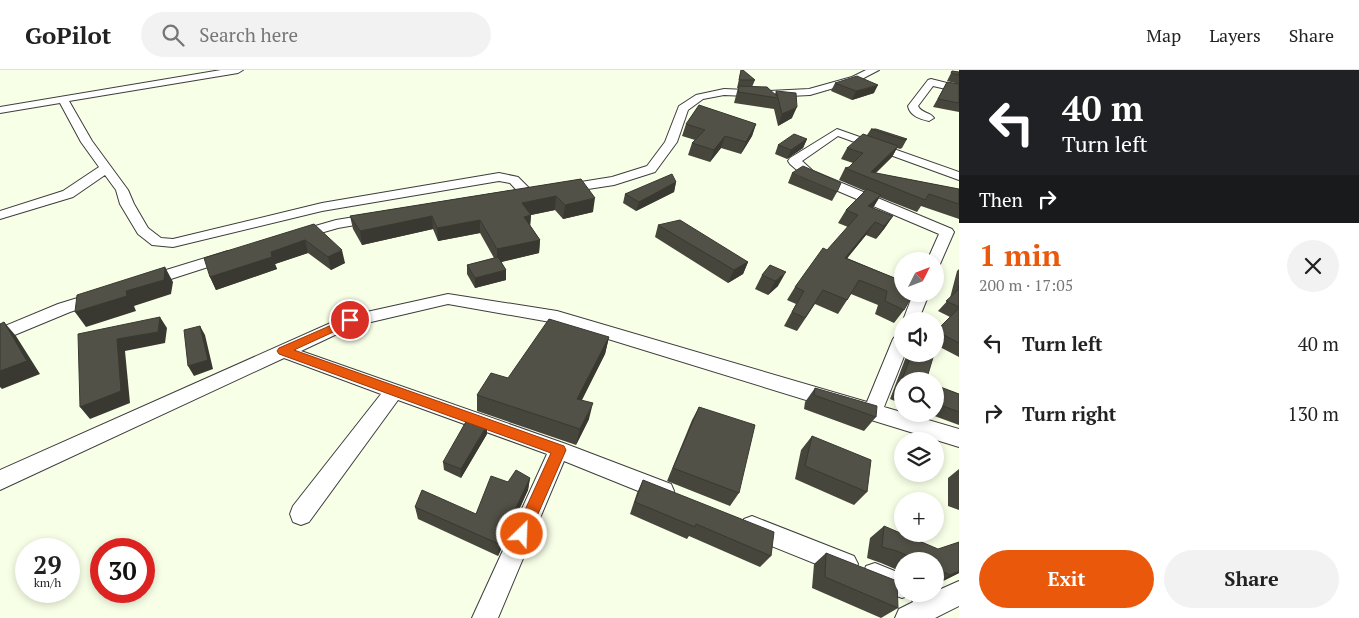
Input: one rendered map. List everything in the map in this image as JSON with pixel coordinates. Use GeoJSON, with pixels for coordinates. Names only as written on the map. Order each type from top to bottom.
{"type":"FeatureCollection","features":[{"type":"Feature","properties":{"kind":"street"},"geometry":{"type":"LineString","coordinates":[[0,110],[238,70]]}},
{"type":"Feature","properties":{"kind":"street"},"geometry":{"type":"LineString","coordinates":[[508,197],[614,181],[651,169],[671,142],[683,108],[700,97],[724,92],[769,94],[810,92],[855,79],[874,70]]}},
{"type":"Feature","properties":{"kind":"street"},"geometry":{"type":"LineString","coordinates":[[929,118],[914,110],[913,106],[931,82],[959,89]]}},
{"type":"Feature","properties":{"kind":"street"},"geometry":{"type":"LineString","coordinates":[[63,99],[87,142],[122,190],[127,204],[144,231],[157,242],[173,243],[322,207],[499,177],[514,180],[537,193]]}},
{"type":"Feature","properties":{"kind":"street"},"geometry":{"type":"LineString","coordinates":[[938,252],[947,232],[809,174],[794,161],[836,132],[959,176]]}},
{"type":"Feature","properties":{"kind":"street"},"geometry":{"type":"LineString","coordinates":[[0,215],[68,194],[106,168]]}},
{"type":"Feature","properties":{"kind":"street"},"geometry":{"type":"LineString","coordinates":[[281,241],[336,224],[384,217]]}},
{"type":"Feature","properties":{"kind":"street"},"geometry":{"type":"LineString","coordinates":[[135,285],[244,252]]}},
{"type":"Feature","properties":{"kind":"street"},"geometry":{"type":"LineString","coordinates":[[0,336],[64,308],[108,294]]}},
{"type":"Feature","properties":{"kind":"street"},"geometry":{"type":"LineString","coordinates":[[0,480],[350,320],[448,299],[557,317],[959,438]]}},
{"type":"Feature","properties":{"kind":"street"},"geometry":{"type":"LineString","coordinates":[[283,351],[559,450],[680,498]]}},
{"type":"Feature","properties":{"kind":"street"},"geometry":{"type":"LineString","coordinates":[[873,412],[894,359]]}},
{"type":"Feature","properties":{"kind":"street"},"geometry":{"type":"LineString","coordinates":[[301,514],[394,391]]}},
{"type":"Feature","properties":{"kind":"street"},"geometry":{"type":"LineString","coordinates":[[485,618],[559,450]]}},
{"type":"Feature","properties":{"kind":"street"},"geometry":{"type":"LineString","coordinates":[[735,520],[894,583]]}},
{"type":"Feature","properties":{"kind":"street"},"geometry":{"type":"LineString","coordinates":[[908,618],[932,602]]}},
{"type":"Feature","properties":{"kind":"building"},"geometry":{"type":"Polygon","coordinates":[[[741,70],[743,70],[755,80],[739,80],[741,70]]]}},
{"type":"Feature","properties":{"kind":"building"},"geometry":{"type":"Polygon","coordinates":[[[952,71],[959,72],[959,75],[951,73],[952,71]]]}},
{"type":"Feature","properties":{"kind":"building"},"geometry":{"type":"Polygon","coordinates":[[[857,76],[878,85],[856,91],[835,83],[857,76]]]}},
{"type":"Feature","properties":{"kind":"building"},"geometry":{"type":"Polygon","coordinates":[[[947,82],[959,84],[959,103],[938,99],[947,82]]]}},
{"type":"Feature","properties":{"kind":"building"},"geometry":{"type":"Polygon","coordinates":[[[739,86],[767,87],[778,97],[776,91],[796,93],[797,107],[782,114],[778,98],[738,92],[739,86]]]}},
{"type":"Feature","properties":{"kind":"building"},"geometry":{"type":"Polygon","coordinates":[[[699,105],[756,124],[746,142],[725,136],[714,150],[692,143],[705,130],[686,124],[699,105]]]}},
{"type":"Feature","properties":{"kind":"building"},"geometry":{"type":"Polygon","coordinates":[[[871,129],[876,129],[907,139],[905,140],[871,129]]]}},
{"type":"Feature","properties":{"kind":"building"},"geometry":{"type":"Polygon","coordinates":[[[794,134],[807,139],[791,150],[778,145],[794,134]]]}},
{"type":"Feature","properties":{"kind":"building"},"geometry":{"type":"Polygon","coordinates":[[[863,134],[898,146],[871,172],[959,189],[959,204],[929,194],[925,200],[845,168],[849,167],[863,153],[847,148],[863,134]]]}},
{"type":"Feature","properties":{"kind":"building"},"geometry":{"type":"Polygon","coordinates":[[[803,166],[841,183],[837,192],[792,173],[803,166]]]}},
{"type":"Feature","properties":{"kind":"building"},"geometry":{"type":"Polygon","coordinates":[[[672,174],[676,182],[639,202],[625,194],[672,174]]]}},
{"type":"Feature","properties":{"kind":"building"},"geometry":{"type":"Polygon","coordinates":[[[581,179],[595,198],[565,205],[556,196],[522,203],[531,215],[524,217],[540,240],[497,249],[480,220],[437,228],[432,216],[360,231],[350,216],[581,179]]]}},
{"type":"Feature","properties":{"kind":"building"},"geometry":{"type":"Polygon","coordinates":[[[867,189],[881,195],[868,206],[893,216],[884,226],[875,222],[845,258],[894,278],[894,302],[908,302],[904,310],[885,301],[887,291],[859,280],[847,300],[823,290],[805,318],[792,312],[804,291],[795,287],[823,248],[827,250],[858,215],[846,210],[867,189]]]}},
{"type":"Feature","properties":{"kind":"building"},"geometry":{"type":"Polygon","coordinates":[[[680,220],[748,262],[734,270],[658,225],[680,220]]]}},
{"type":"Feature","properties":{"kind":"building"},"geometry":{"type":"Polygon","coordinates":[[[314,224],[342,250],[328,257],[305,240],[271,252],[272,257],[210,277],[204,258],[314,224]]]}},
{"type":"Feature","properties":{"kind":"building"},"geometry":{"type":"Polygon","coordinates":[[[498,257],[506,270],[475,278],[467,265],[498,257]]]}},
{"type":"Feature","properties":{"kind":"building"},"geometry":{"type":"Polygon","coordinates":[[[770,265],[786,272],[775,281],[762,275],[770,265]]]}},
{"type":"Feature","properties":{"kind":"building"},"geometry":{"type":"Polygon","coordinates":[[[165,267],[164,280],[126,291],[127,296],[75,312],[77,295],[165,267]]]}},
{"type":"Feature","properties":{"kind":"building"},"geometry":{"type":"Polygon","coordinates":[[[959,285],[959,307],[946,301],[958,290],[959,285]]]}},
{"type":"Feature","properties":{"kind":"building"},"geometry":{"type":"Polygon","coordinates":[[[959,308],[959,343],[944,335],[944,323],[959,308]]]}},
{"type":"Feature","properties":{"kind":"building"},"geometry":{"type":"Polygon","coordinates":[[[160,317],[158,332],[117,339],[121,391],[80,407],[78,334],[160,317]]]}},
{"type":"Feature","properties":{"kind":"building"},"geometry":{"type":"Polygon","coordinates":[[[549,319],[609,337],[577,399],[593,403],[580,429],[477,395],[491,373],[508,378],[549,319]]]}},
{"type":"Feature","properties":{"kind":"building"},"geometry":{"type":"Polygon","coordinates":[[[4,322],[27,361],[0,371],[0,324],[4,322]]]}},
{"type":"Feature","properties":{"kind":"building"},"geometry":{"type":"Polygon","coordinates":[[[200,326],[208,360],[188,366],[184,330],[200,326]]]}},
{"type":"Feature","properties":{"kind":"building"},"geometry":{"type":"Polygon","coordinates":[[[909,362],[932,362],[929,372],[905,372],[909,362]]]}},
{"type":"Feature","properties":{"kind":"building"},"geometry":{"type":"Polygon","coordinates":[[[815,388],[877,406],[876,417],[814,395],[815,388]]]}},
{"type":"Feature","properties":{"kind":"building"},"geometry":{"type":"Polygon","coordinates":[[[944,388],[959,394],[959,412],[944,406],[944,388]]]}},
{"type":"Feature","properties":{"kind":"building"},"geometry":{"type":"Polygon","coordinates":[[[699,407],[755,425],[739,493],[673,468],[699,407]]]}},
{"type":"Feature","properties":{"kind":"building"},"geometry":{"type":"Polygon","coordinates":[[[468,418],[487,425],[461,469],[443,462],[468,418]]]}},
{"type":"Feature","properties":{"kind":"building"},"geometry":{"type":"Polygon","coordinates":[[[812,436],[871,460],[867,492],[805,466],[812,436]]]}},
{"type":"Feature","properties":{"kind":"building"},"geometry":{"type":"Polygon","coordinates":[[[516,470],[530,478],[499,544],[415,507],[422,490],[476,514],[491,476],[508,482],[516,470]]]}},
{"type":"Feature","properties":{"kind":"building"},"geometry":{"type":"Polygon","coordinates":[[[643,480],[774,532],[771,556],[696,524],[695,527],[635,502],[643,480]]]}},
{"type":"Feature","properties":{"kind":"building"},"geometry":{"type":"Polygon","coordinates":[[[884,526],[894,530],[894,542],[922,542],[938,549],[959,542],[959,571],[950,575],[944,572],[944,552],[899,552],[882,547],[884,526]]]}},
{"type":"Feature","properties":{"kind":"building"},"geometry":{"type":"Polygon","coordinates":[[[826,553],[894,580],[894,602],[898,602],[898,608],[825,577],[826,553]]]}},
{"type":"Feature","properties":{"kind":"route"},"geometry":{"type":"LineString","coordinates":[[350,320],[283,351],[559,450],[522,534]]}}]}
